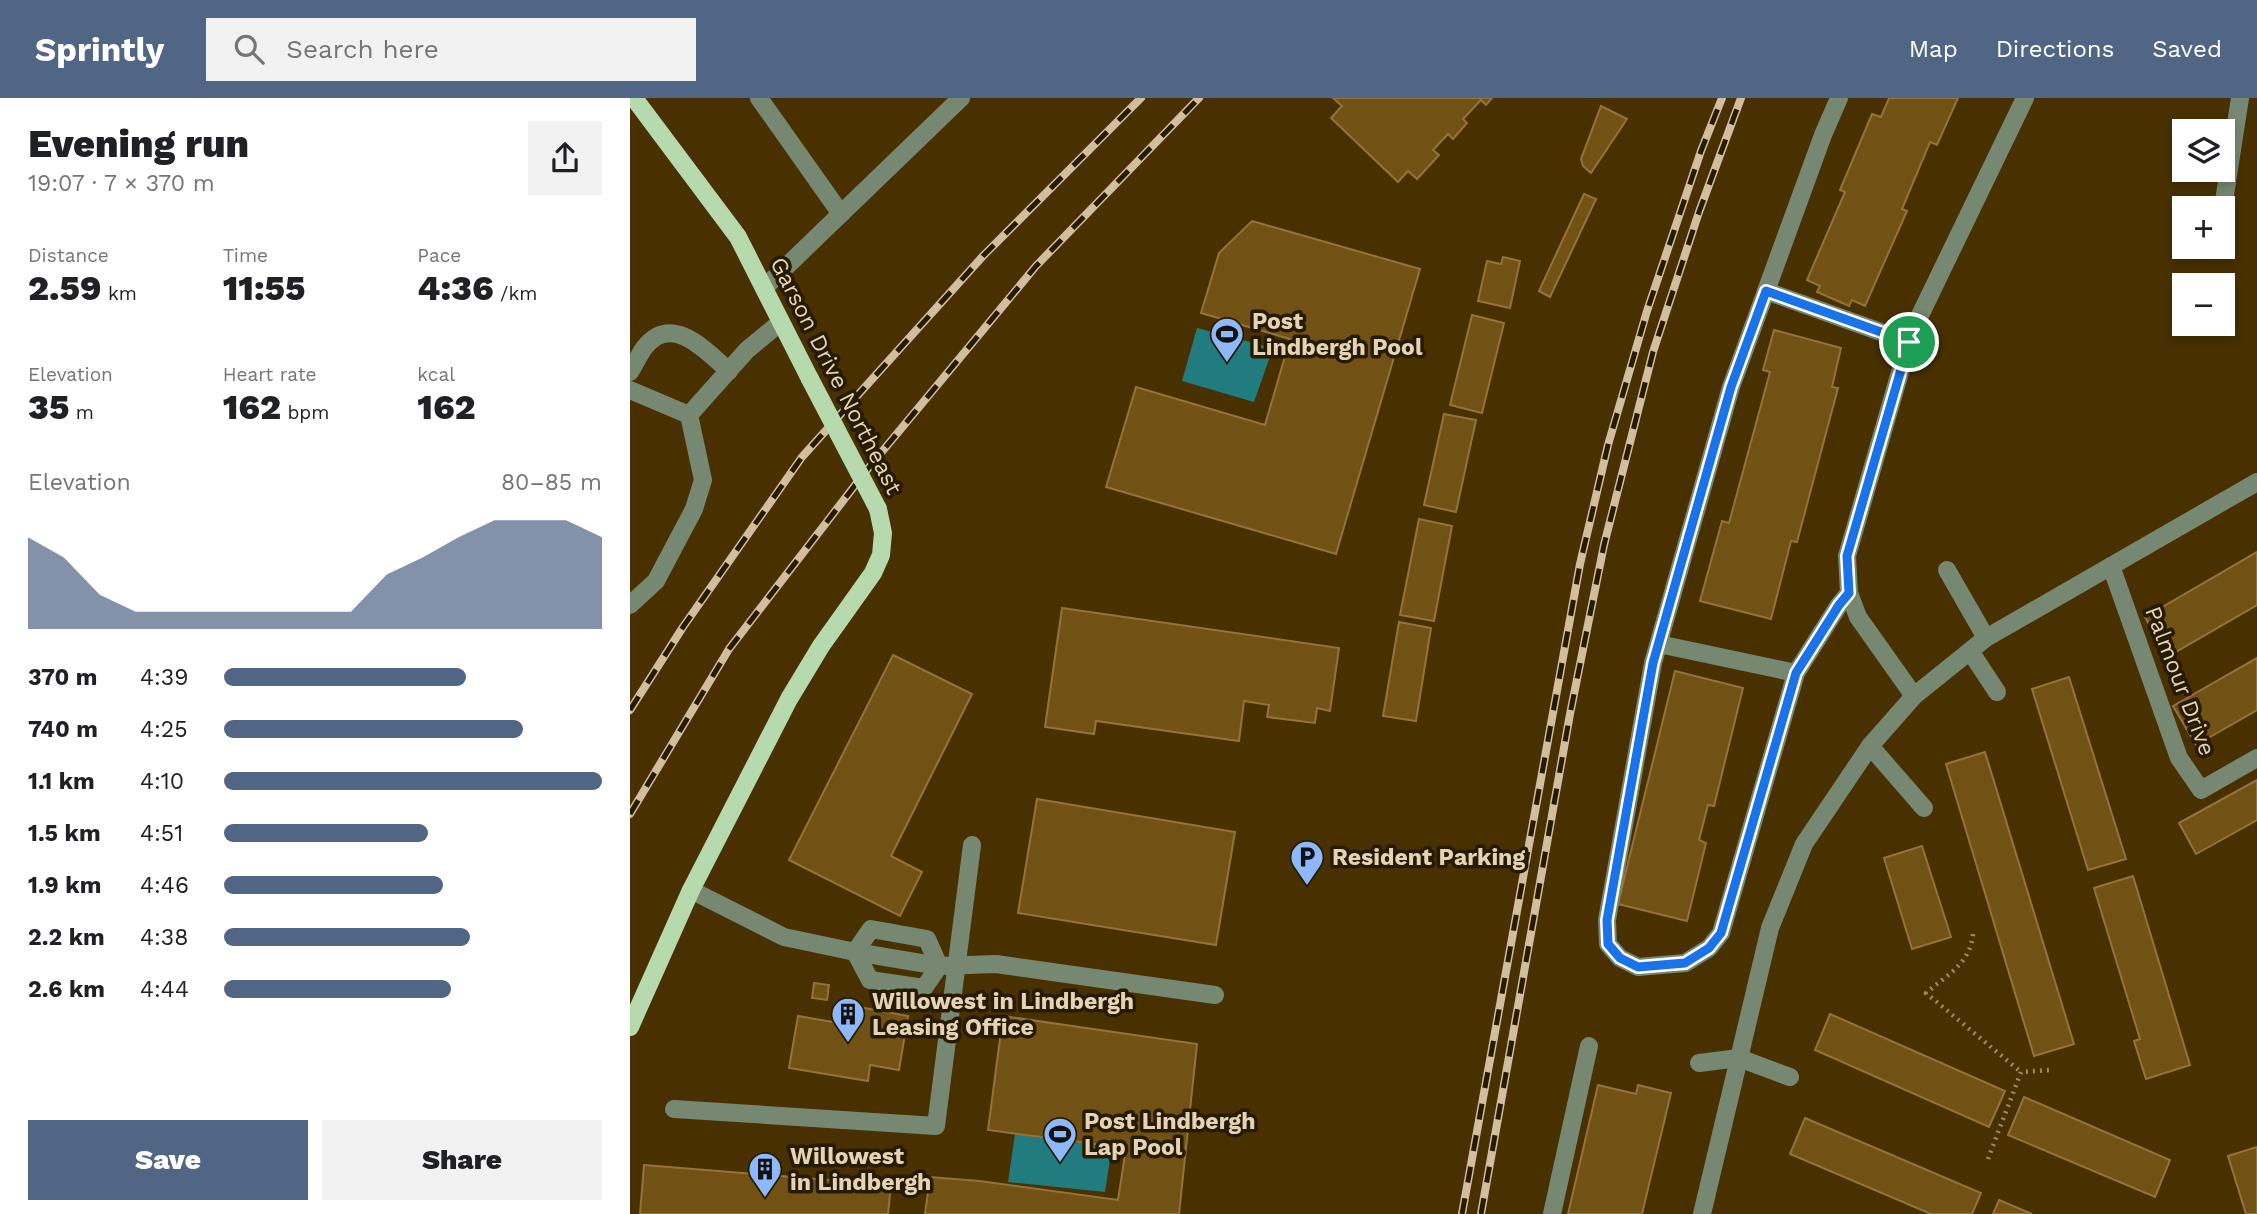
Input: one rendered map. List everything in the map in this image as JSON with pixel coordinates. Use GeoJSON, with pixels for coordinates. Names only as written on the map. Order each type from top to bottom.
{"type":"FeatureCollection","features":[{"type":"Feature","properties":{"kind":"main road","name":"Garson Drive Northeast"},"geometry":{"type":"LineString","coordinates":[[630,1027],[691,890],[789,699],[821,646],[873,573],[881,555],[883,533],[878,509],[738,237],[634,98]]}},
{"type":"Feature","properties":{"kind":"street"},"geometry":{"type":"LineString","coordinates":[[759,98],[841,214]]}},
{"type":"Feature","properties":{"kind":"street"},"geometry":{"type":"LineString","coordinates":[[764,289],[961,98]]}},
{"type":"Feature","properties":{"kind":"street"},"geometry":{"type":"LineString","coordinates":[[1839,98],[1731,387],[1653,663],[1607,920],[1608,944],[1620,958],[1638,967],[1685,963],[1709,948],[1721,933],[1796,673],[1849,593]]}},
{"type":"Feature","properties":{"kind":"street"},"geometry":{"type":"LineString","coordinates":[[1914,696],[1858,617],[1849,593],[1847,556],[1909,342],[2025,98]]}},
{"type":"Feature","properties":{"kind":"street"},"geometry":{"type":"LineString","coordinates":[[2225,196],[2240,98]]}},
{"type":"Feature","properties":{"kind":"street"},"geometry":{"type":"LineString","coordinates":[[1766,291],[1909,342]]}},
{"type":"Feature","properties":{"kind":"street"},"geometry":{"type":"LineString","coordinates":[[689,415],[747,350],[781,322]]}},
{"type":"Feature","properties":{"kind":"street"},"geometry":{"type":"LineString","coordinates":[[630,372],[644,348],[656,337],[668,333],[696,342],[729,371]]}},
{"type":"Feature","properties":{"kind":"street"},"geometry":{"type":"LineString","coordinates":[[630,390],[689,415]]}},
{"type":"Feature","properties":{"kind":"street"},"geometry":{"type":"LineString","coordinates":[[630,604],[656,581],[694,509],[703,480],[689,415]]}},
{"type":"Feature","properties":{"kind":"street"},"geometry":{"type":"LineString","coordinates":[[1702,1214],[1770,928],[1804,844],[1870,746],[1914,696],[1986,638],[2257,482]]}},
{"type":"Feature","properties":{"kind":"street","name":"Palmour Drive"},"geometry":{"type":"LineString","coordinates":[[2111,566],[2179,758],[2201,790],[2257,758]]}},
{"type":"Feature","properties":{"kind":"street"},"geometry":{"type":"LineString","coordinates":[[1947,570],[1986,638]]}},
{"type":"Feature","properties":{"kind":"street"},"geometry":{"type":"LineString","coordinates":[[1659,644],[1796,673]]}},
{"type":"Feature","properties":{"kind":"street"},"geometry":{"type":"LineString","coordinates":[[1970,651],[1997,692]]}},
{"type":"Feature","properties":{"kind":"street"},"geometry":{"type":"LineString","coordinates":[[1870,746],[1924,808]]}},
{"type":"Feature","properties":{"kind":"street"},"geometry":{"type":"LineString","coordinates":[[674,1109],[936,1126],[948,965],[972,845]]}},
{"type":"Feature","properties":{"kind":"street"},"geometry":{"type":"LineString","coordinates":[[691,890],[784,937],[855,952],[948,965],[996,964],[1215,995]]}},
{"type":"Feature","properties":{"kind":"street"},"geometry":{"type":"LineString","coordinates":[[855,952],[871,929],[927,939],[948,965]]}},
{"type":"Feature","properties":{"kind":"street"},"geometry":{"type":"LineString","coordinates":[[855,952],[870,981],[924,988],[948,965]]}},
{"type":"Feature","properties":{"kind":"street"},"geometry":{"type":"LineString","coordinates":[[1552,1214],[1589,1046]]}},
{"type":"Feature","properties":{"kind":"street"},"geometry":{"type":"LineString","coordinates":[[1699,1063],[1739,1058],[1790,1077]]}},
{"type":"Feature","properties":{"kind":"path"},"geometry":{"type":"LineString","coordinates":[[1972,934],[1971,950],[1961,964],[1926,993],[2021,1072],[2049,1070]]}},
{"type":"Feature","properties":{"kind":"path"},"geometry":{"type":"LineString","coordinates":[[1988,1159],[2021,1072]]}},
{"type":"Feature","properties":{"kind":"water","name":"Post Lindbergh Pool"},"geometry":{"type":"Polygon","coordinates":[[[1197,328],[1273,348],[1254,402],[1182,381],[1197,328]]]}},
{"type":"Feature","properties":{"kind":"water","name":"Post Lindbergh Lap Pool"},"geometry":{"type":"Polygon","coordinates":[[[1015,1134],[1112,1147],[1105,1192],[1008,1182],[1015,1134]]]}},
{"type":"Feature","properties":{"kind":"building"},"geometry":{"type":"Polygon","coordinates":[[[1333,98],[1492,98],[1486,105],[1481,100],[1463,119],[1467,123],[1453,139],[1448,134],[1433,150],[1439,155],[1417,179],[1408,171],[1398,182],[1331,118],[1342,106],[1333,98]]]}},
{"type":"Feature","properties":{"kind":"building"},"geometry":{"type":"Polygon","coordinates":[[[1889,98],[1958,98],[1937,145],[1930,142],[1902,209],[1907,211],[1865,306],[1852,300],[1849,306],[1817,292],[1820,286],[1807,280],[1845,192],[1840,190],[1872,114],[1881,117],[1889,98]]]}},
{"type":"Feature","properties":{"kind":"building"},"geometry":{"type":"Polygon","coordinates":[[[1601,106],[1627,119],[1591,173],[1583,166],[1581,159],[1601,106]]]}},
{"type":"Feature","properties":{"kind":"building"},"geometry":{"type":"Polygon","coordinates":[[[1584,194],[1596,199],[1550,297],[1539,291],[1584,194]]]}},
{"type":"Feature","properties":{"kind":"building"},"geometry":{"type":"Polygon","coordinates":[[[1252,221],[1420,269],[1336,554],[1106,487],[1136,387],[1265,425],[1290,339],[1201,313],[1219,253],[1252,221]]]}},
{"type":"Feature","properties":{"kind":"building"},"geometry":{"type":"Polygon","coordinates":[[[1503,257],[1520,261],[1510,308],[1478,301],[1487,261],[1501,264],[1503,257]]]}},
{"type":"Feature","properties":{"kind":"building"},"geometry":{"type":"Polygon","coordinates":[[[1472,315],[1504,323],[1482,413],[1450,405],[1472,315]]]}},
{"type":"Feature","properties":{"kind":"building"},"geometry":{"type":"Polygon","coordinates":[[[1774,330],[1841,348],[1832,387],[1838,388],[1797,542],[1791,541],[1771,619],[1700,601],[1722,521],[1729,523],[1770,372],[1763,370],[1774,330]]]}},
{"type":"Feature","properties":{"kind":"building"},"geometry":{"type":"Polygon","coordinates":[[[1444,414],[1476,420],[1456,512],[1424,505],[1444,414]]]}},
{"type":"Feature","properties":{"kind":"building"},"geometry":{"type":"Polygon","coordinates":[[[1419,519],[1452,526],[1434,621],[1400,615],[1419,519]]]}},
{"type":"Feature","properties":{"kind":"building"},"geometry":{"type":"Polygon","coordinates":[[[2257,552],[2257,605],[2167,657],[2145,617],[2257,552]]]}},
{"type":"Feature","properties":{"kind":"building"},"geometry":{"type":"Polygon","coordinates":[[[1062,608],[1339,648],[1330,711],[1317,708],[1315,723],[1267,717],[1269,705],[1244,701],[1239,741],[1096,721],[1094,734],[1045,727],[1062,608]]]}},
{"type":"Feature","properties":{"kind":"building"},"geometry":{"type":"Polygon","coordinates":[[[1399,622],[1431,628],[1416,721],[1383,716],[1399,622]]]}},
{"type":"Feature","properties":{"kind":"building"},"geometry":{"type":"Polygon","coordinates":[[[893,655],[972,694],[891,856],[922,872],[900,916],[789,860],[893,655]]]}},
{"type":"Feature","properties":{"kind":"building"},"geometry":{"type":"Polygon","coordinates":[[[2257,658],[2257,710],[2196,745],[2173,706],[2257,658]]]}},
{"type":"Feature","properties":{"kind":"building"},"geometry":{"type":"Polygon","coordinates":[[[1675,671],[1743,688],[1714,806],[1708,805],[1699,840],[1706,843],[1687,921],[1618,904],[1675,671]]]}},
{"type":"Feature","properties":{"kind":"building"},"geometry":{"type":"Polygon","coordinates":[[[2069,677],[2126,859],[2088,870],[2032,689],[2069,677]]]}},
{"type":"Feature","properties":{"kind":"building"},"geometry":{"type":"Polygon","coordinates":[[[1985,752],[2074,1044],[2034,1056],[1946,764],[1985,752]]]}},
{"type":"Feature","properties":{"kind":"building"},"geometry":{"type":"Polygon","coordinates":[[[2257,780],[2257,820],[2196,854],[2179,823],[2257,780]]]}},
{"type":"Feature","properties":{"kind":"building"},"geometry":{"type":"Polygon","coordinates":[[[1037,799],[1235,832],[1216,945],[1018,913],[1037,799]]]}},
{"type":"Feature","properties":{"kind":"building"},"geometry":{"type":"Polygon","coordinates":[[[1922,846],[1951,937],[1912,949],[1884,858],[1922,846]]]}},
{"type":"Feature","properties":{"kind":"building"},"geometry":{"type":"Polygon","coordinates":[[[2133,876],[2190,1065],[2146,1079],[2134,1041],[2140,1039],[2094,888],[2133,876]]]}},
{"type":"Feature","properties":{"kind":"building"},"geometry":{"type":"Polygon","coordinates":[[[814,983],[829,985],[827,1000],[812,998],[814,983]]]}},
{"type":"Feature","properties":{"kind":"building","name":"Willowest in Lindbergh Leasing Office"},"geometry":{"type":"Polygon","coordinates":[[[848,1005],[908,1016],[899,1070],[870,1065],[868,1081],[789,1068],[798,1016],[845,1024],[848,1005]]]}},
{"type":"Feature","properties":{"kind":"building"},"geometry":{"type":"Polygon","coordinates":[[[1830,1014],[2005,1091],[1989,1127],[1815,1050],[1830,1014]]]}},
{"type":"Feature","properties":{"kind":"building"},"geometry":{"type":"Polygon","coordinates":[[[1003,1016],[1197,1044],[1179,1214],[925,1214],[930,1177],[1118,1200],[1126,1148],[988,1130],[1003,1016]]]}},
{"type":"Feature","properties":{"kind":"building"},"geometry":{"type":"Polygon","coordinates":[[[1598,1085],[1636,1094],[1638,1085],[1671,1093],[1642,1214],[1568,1214],[1598,1085]]]}},
{"type":"Feature","properties":{"kind":"building"},"geometry":{"type":"Polygon","coordinates":[[[2024,1097],[2170,1160],[2155,1197],[2008,1135],[2024,1097]]]}},
{"type":"Feature","properties":{"kind":"building"},"geometry":{"type":"Polygon","coordinates":[[[1805,1118],[1981,1193],[1972,1214],[1931,1214],[1790,1154],[1805,1118]]]}},
{"type":"Feature","properties":{"kind":"building"},"geometry":{"type":"Polygon","coordinates":[[[2257,1147],[2257,1214],[2246,1214],[2228,1156],[2257,1147]]]}},
{"type":"Feature","properties":{"kind":"building","name":"Willowest in Lindbergh"},"geometry":{"type":"Polygon","coordinates":[[[644,1165],[891,1185],[888,1214],[640,1214],[644,1165]]]}},
{"type":"Feature","properties":{"kind":"building"},"geometry":{"type":"Polygon","coordinates":[[[1999,1200],[2032,1214],[1993,1214],[1999,1200]]]}},
{"type":"Feature","properties":{"kind":"railway"},"geometry":{"type":"LineString","coordinates":[[630,710],[683,627],[802,457],[983,256],[1141,98]]}},
{"type":"Feature","properties":{"kind":"railway"},"geometry":{"type":"LineString","coordinates":[[630,814],[729,649],[866,471],[1036,266],[1199,98]]}},
{"type":"Feature","properties":{"kind":"railway"},"geometry":{"type":"LineString","coordinates":[[1462,1214],[1580,564],[1608,445],[1647,311],[1701,151],[1722,98]]}},
{"type":"Feature","properties":{"kind":"railway"},"geometry":{"type":"LineString","coordinates":[[1481,1214],[1570,714],[1604,545],[1653,352],[1699,212],[1741,98]]}},
{"type":"Feature","properties":{"kind":"place","name":"Post Lindbergh Pool"},"geometry":{"type":"Point","coordinates":[1227,364]}},
{"type":"Feature","properties":{"kind":"place","name":"Resident Parking"},"geometry":{"type":"Point","coordinates":[1307,887]}},
{"type":"Feature","properties":{"kind":"place","name":"Willowest in Lindbergh Leasing Office"},"geometry":{"type":"Point","coordinates":[848,1044]}},
{"type":"Feature","properties":{"kind":"place","name":"Post Lindbergh Lap Pool"},"geometry":{"type":"Point","coordinates":[1060,1164]}},
{"type":"Feature","properties":{"kind":"place","name":"Willowest in Lindbergh"},"geometry":{"type":"Point","coordinates":[765,1199]}},
{"type":"Feature","properties":{"kind":"route"},"geometry":{"type":"LineString","coordinates":[[1766,291],[1909,342],[1847,556],[1849,593],[1796,673],[1721,933],[1709,948],[1685,963],[1638,967],[1620,958],[1608,944],[1607,920],[1653,663],[1731,387],[1766,291]]}}]}
